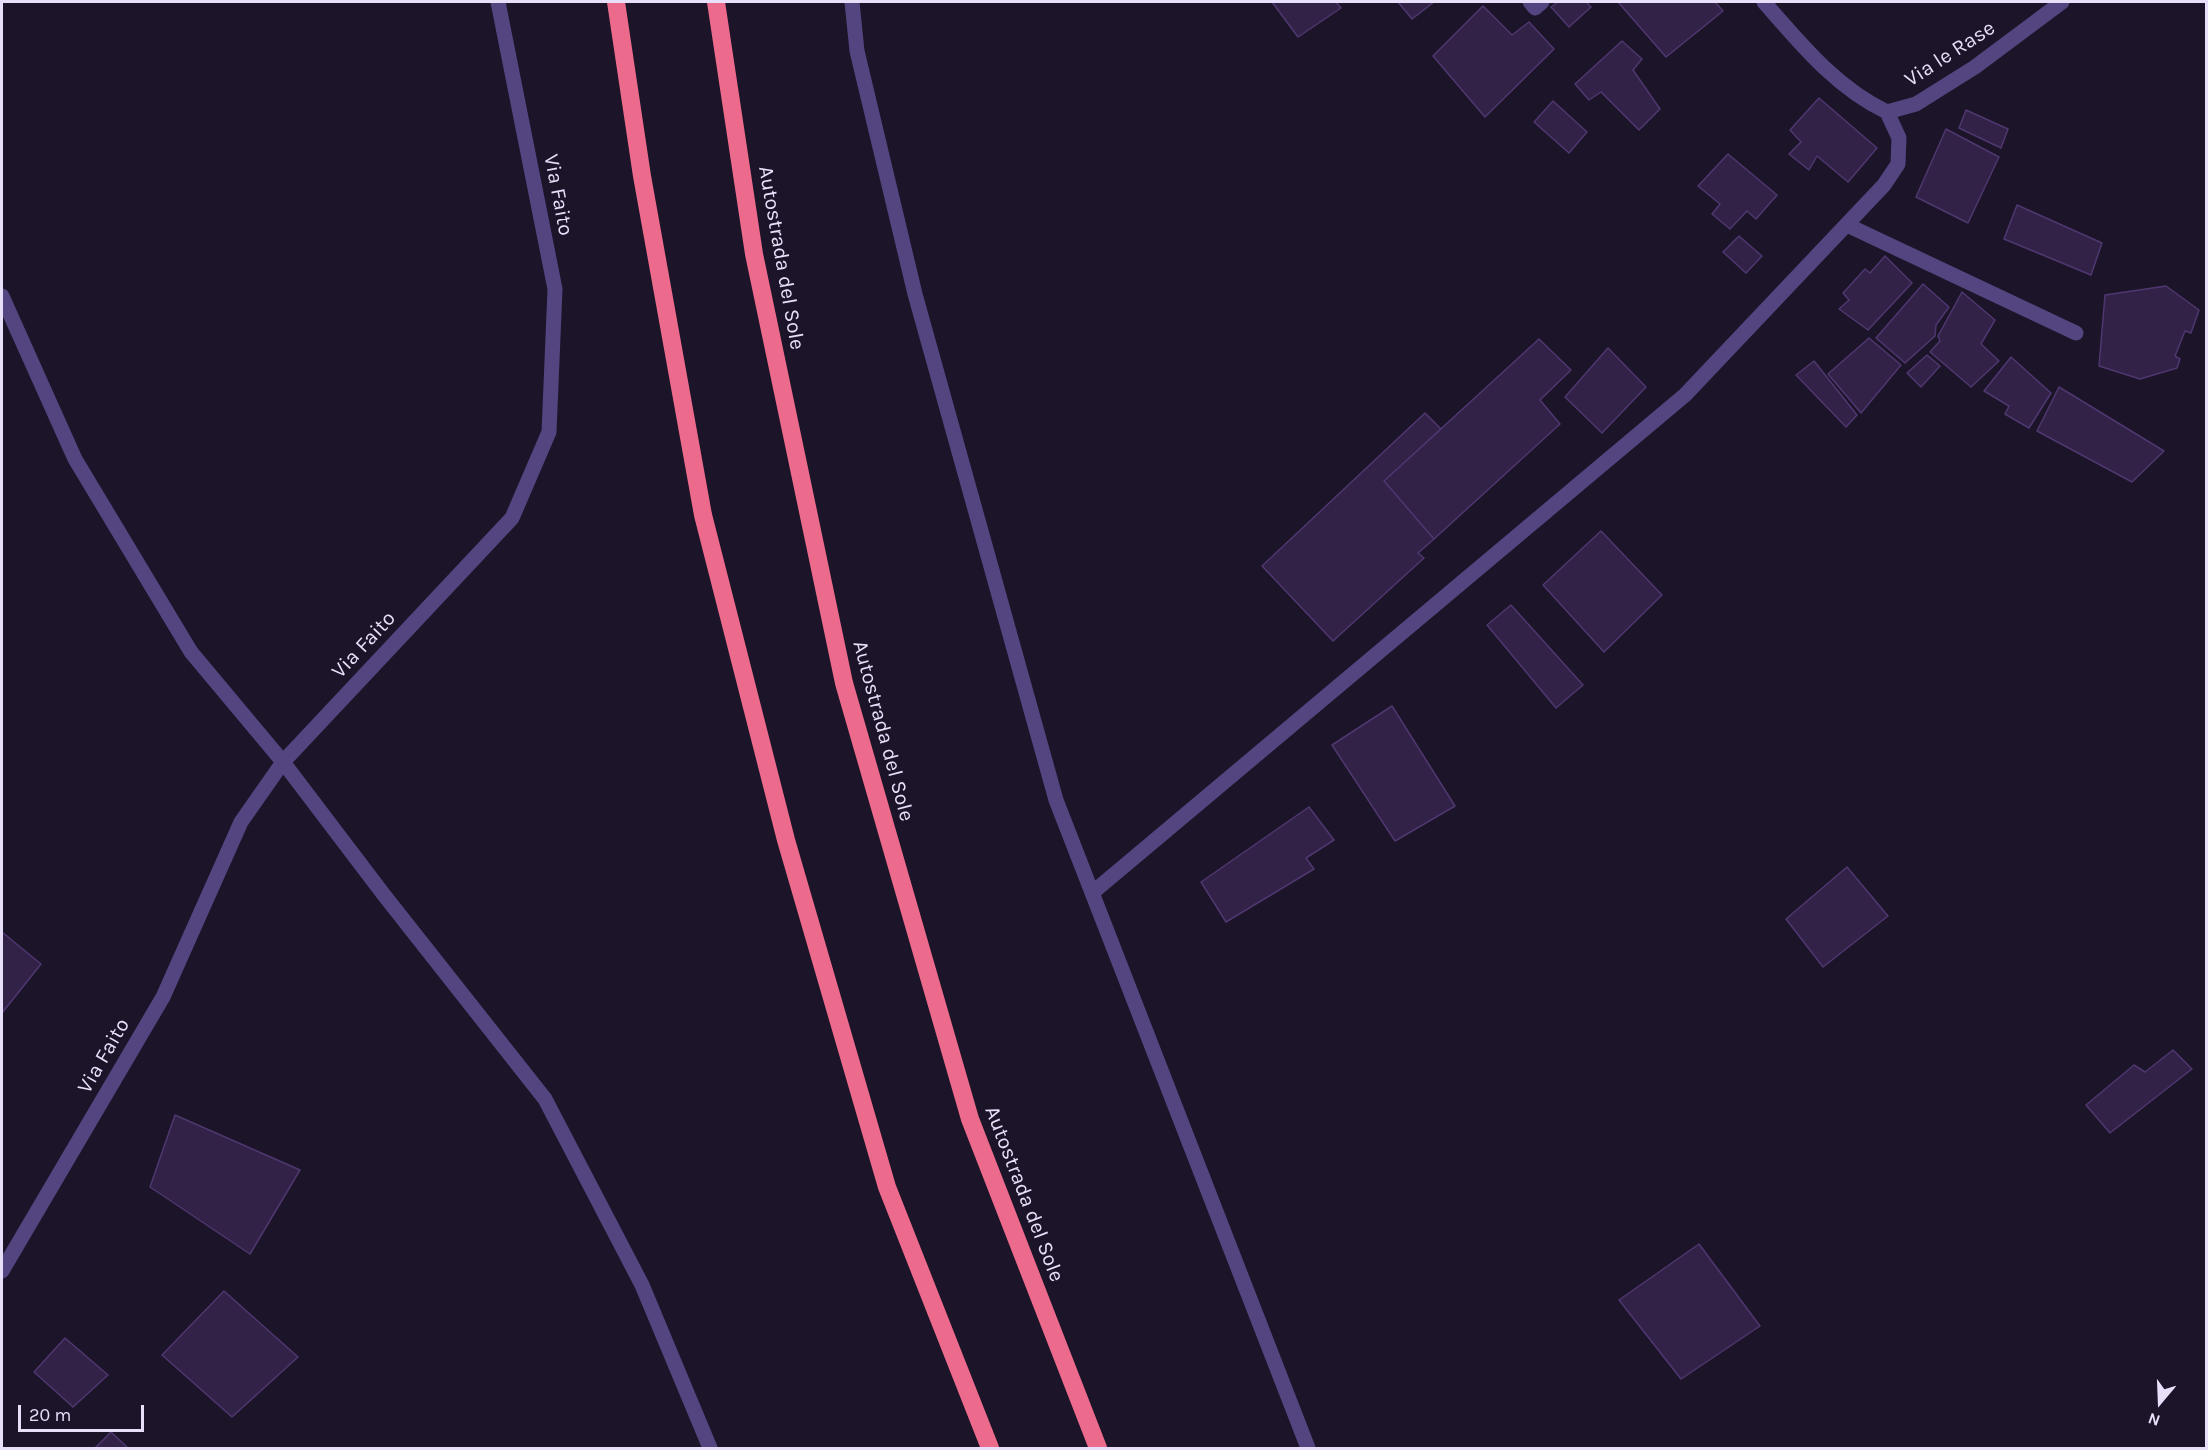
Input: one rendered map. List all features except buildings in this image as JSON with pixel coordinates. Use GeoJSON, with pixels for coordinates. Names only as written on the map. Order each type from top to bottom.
{"type":"FeatureCollection","features":[{"type":"Feature","properties":{"kind":"highway"},"geometry":{"type":"LineString","coordinates":[[616,2],[642,176],[703,515],[783,829],[887,1187],[990,1449]]}},
{"type":"Feature","properties":{"kind":"highway","name":"Autostrada del Sole"},"geometry":{"type":"LineString","coordinates":[[716,2],[754,254],[844,683],[970,1119],[1098,1449]]}},
{"type":"Feature","properties":{"kind":"street","name":"Via Faito"},"geometry":{"type":"LineString","coordinates":[[2,1271],[164,997],[241,822],[283,762],[512,518],[549,432],[555,289],[498,2]]}},
{"type":"Feature","properties":{"kind":"street"},"geometry":{"type":"LineString","coordinates":[[852,2],[857,51],[915,294],[1056,800],[1308,1449]]}},
{"type":"Feature","properties":{"kind":"street"},"geometry":{"type":"LineString","coordinates":[[1530,2],[1535,8],[1542,2]]}},
{"type":"Feature","properties":{"kind":"street"},"geometry":{"type":"LineString","coordinates":[[1092,893],[1685,395],[1884,185],[1898,164],[1899,138],[1887,112],[1868,103],[1845,87],[1764,2]]}},
{"type":"Feature","properties":{"kind":"street","name":"Via le Rase"},"geometry":{"type":"LineString","coordinates":[[1887,112],[1917,104],[1975,67],[2062,2]]}},
{"type":"Feature","properties":{"kind":"street"},"geometry":{"type":"LineString","coordinates":[[1847,225],[2076,333]]}},
{"type":"Feature","properties":{"kind":"street"},"geometry":{"type":"LineString","coordinates":[[2,296],[75,459],[191,652],[283,762],[384,895],[545,1099],[642,1285],[710,1449]]}}]}
